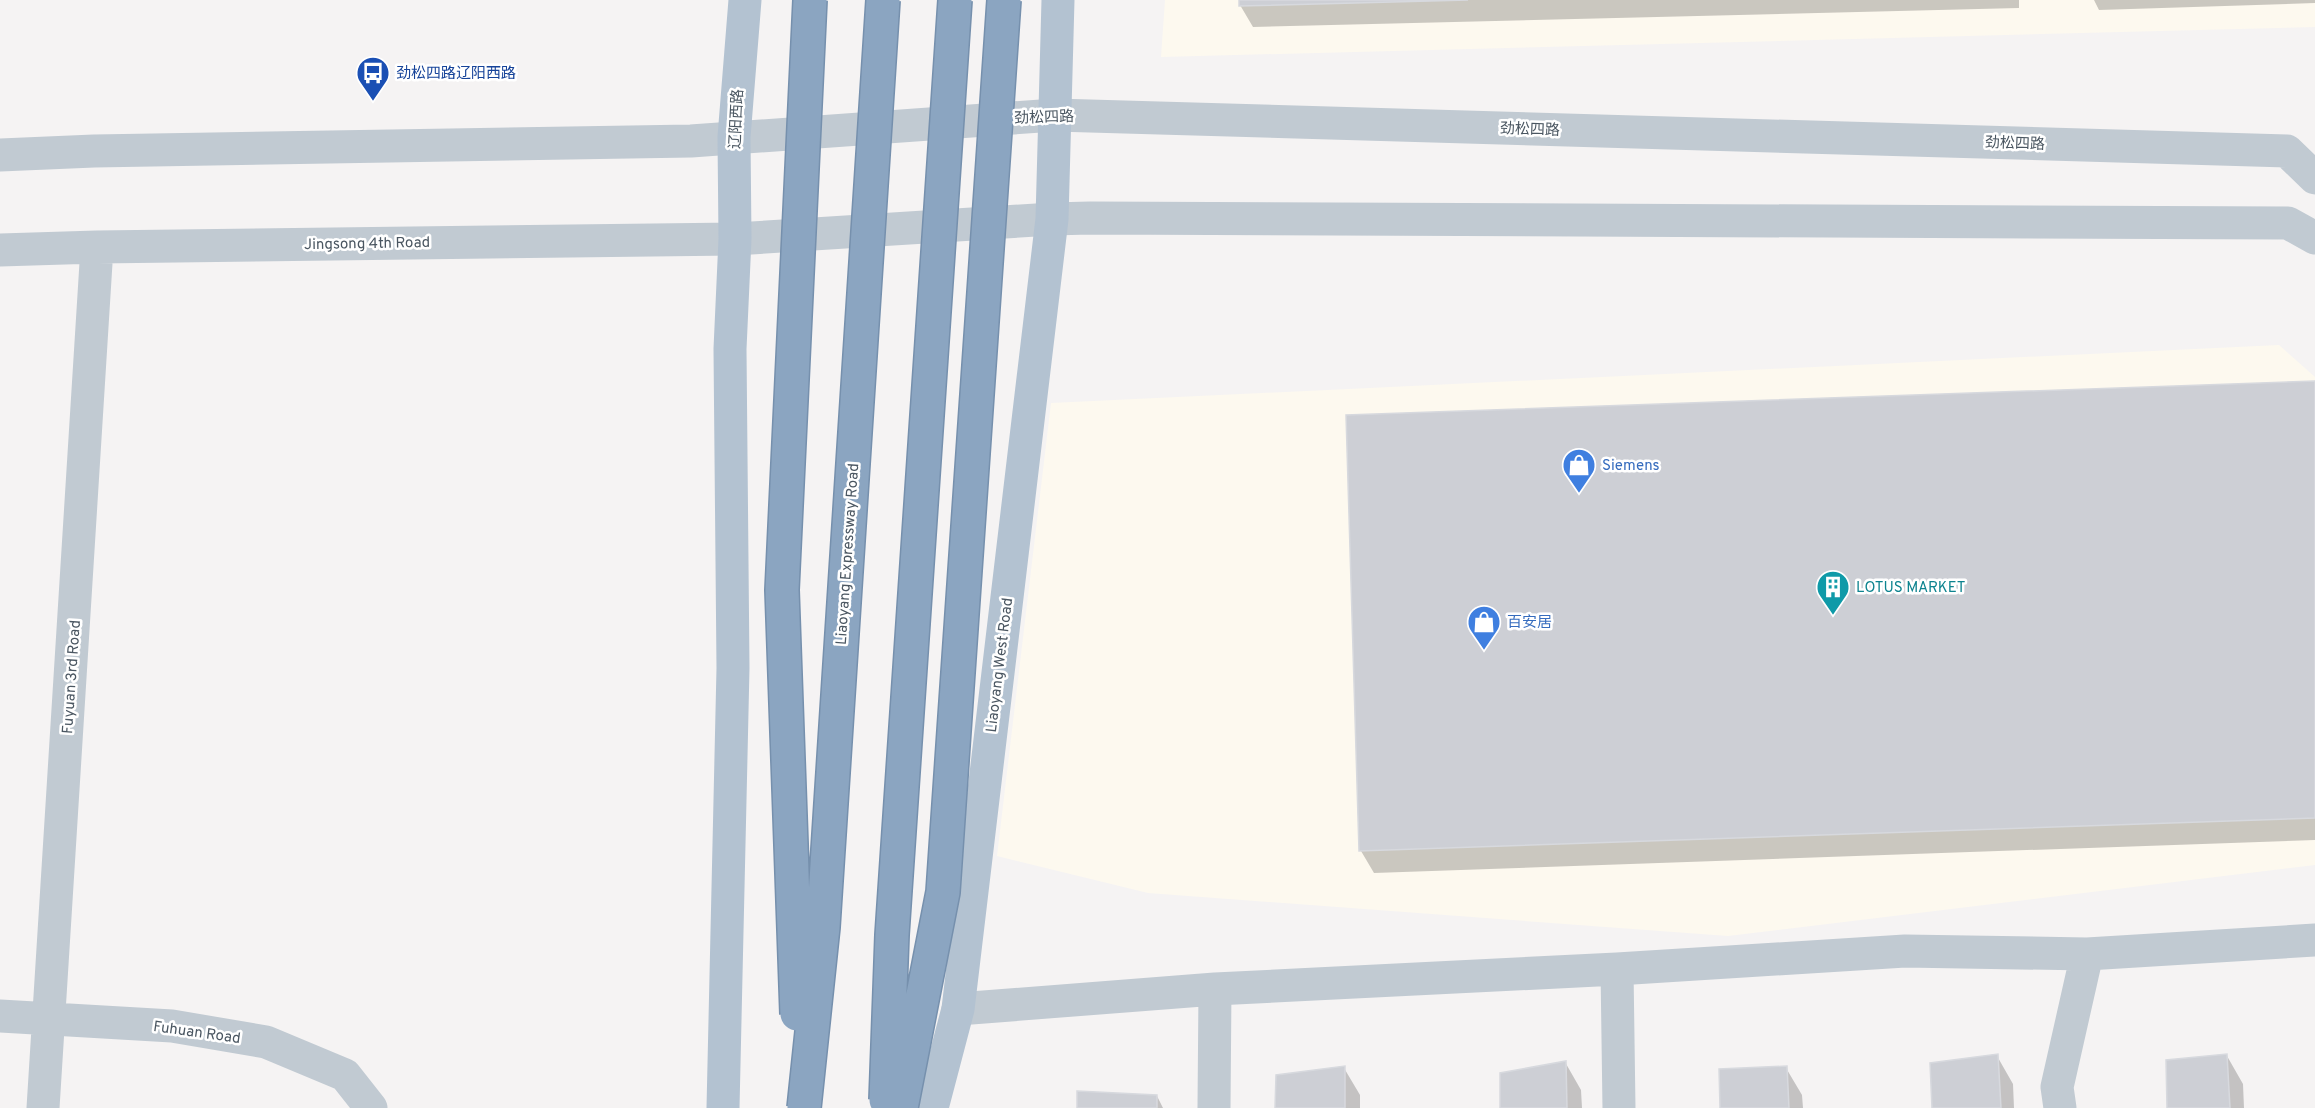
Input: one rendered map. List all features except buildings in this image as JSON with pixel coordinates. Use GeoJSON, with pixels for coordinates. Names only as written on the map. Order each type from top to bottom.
{"type":"FeatureCollection","features":[{"type":"Feature","properties":{"kind":"highway"},"geometry":{"type":"LineString","coordinates":[[801,1108],[783,590],[810,0]]}},
{"type":"Feature","properties":{"kind":"highway","name":"Liaoyang Expressway Road"},"geometry":{"type":"LineString","coordinates":[[801,1108],[823,927],[883,0]]}},
{"type":"Feature","properties":{"kind":"highway"},"geometry":{"type":"LineString","coordinates":[[886,1108],[892,935],[955,0]]}},
{"type":"Feature","properties":{"kind":"highway"},"geometry":{"type":"LineString","coordinates":[[901,1108],[943,892],[1004,0]]}},
{"type":"Feature","properties":{"kind":"main road","name":"辽阳西路"},"geometry":{"type":"LineString","coordinates":[[735,239],[734,137],[745,0]]}},
{"type":"Feature","properties":{"kind":"main road"},"geometry":{"type":"LineString","coordinates":[[1052,219],[1058,0]]}},
{"type":"Feature","properties":{"kind":"main road","name":"Liaoyang West Road"},"geometry":{"type":"LineString","coordinates":[[932,1108],[958,1009],[1052,219]]}},
{"type":"Feature","properties":{"kind":"main road"},"geometry":{"type":"LineString","coordinates":[[723,1108],[732,680],[730,349],[735,239]]}},
{"type":"Feature","properties":{"kind":"street","name":"劲松四路"},"geometry":{"type":"LineString","coordinates":[[734,137],[1055,115],[2287,151],[2315,178]]}},
{"type":"Feature","properties":{"kind":"street"},"geometry":{"type":"LineString","coordinates":[[0,155],[94,151],[679,141],[734,137]]}},
{"type":"Feature","properties":{"kind":"street"},"geometry":{"type":"LineString","coordinates":[[735,239],[1052,219],[2288,223],[2315,238]]}},
{"type":"Feature","properties":{"kind":"street","name":"Jingsong 4th Road"},"geometry":{"type":"LineString","coordinates":[[0,250],[735,239]]}},
{"type":"Feature","properties":{"kind":"street","name":"Fuyuan 3rd Road"},"geometry":{"type":"LineString","coordinates":[[43,1108],[97,247]]}},
{"type":"Feature","properties":{"kind":"street"},"geometry":{"type":"LineString","coordinates":[[958,1009],[1215,989],[1617,969],[1905,951],[2087,954],[2315,940]]}},
{"type":"Feature","properties":{"kind":"street"},"geometry":{"type":"LineString","coordinates":[[2060,1108],[2057,1087],[2087,954]]}},
{"type":"Feature","properties":{"kind":"street"},"geometry":{"type":"LineString","coordinates":[[1617,969],[1619,1108]]}},
{"type":"Feature","properties":{"kind":"street"},"geometry":{"type":"LineString","coordinates":[[1214,1108],[1215,989]]}},
{"type":"Feature","properties":{"kind":"street","name":"Fuhuan Road"},"geometry":{"type":"LineString","coordinates":[[0,1016],[172,1026],[266,1042],[345,1075],[371,1108]]}},
{"type":"Feature","properties":{"kind":"shaded area"},"geometry":{"type":"Polygon","coordinates":[[[1165,0],[2315,0],[2315,27],[1161,57],[1165,0]]]}},
{"type":"Feature","properties":{"kind":"shaded area","name":"LOTUS MARKET"},"geometry":{"type":"Polygon","coordinates":[[[2279,345],[2315,377],[2315,865],[1728,936],[1148,893],[997,856],[1051,403],[2279,345]]]}},
{"type":"Feature","properties":{"kind":"place","name":"劲松四路辽阳西路"},"geometry":{"type":"Point","coordinates":[373,102]}},
{"type":"Feature","properties":{"kind":"place","name":"Siemens"},"geometry":{"type":"Point","coordinates":[1579,494]}},
{"type":"Feature","properties":{"kind":"place","name":"LOTUS MARKET"},"geometry":{"type":"Point","coordinates":[1833,616]}},
{"type":"Feature","properties":{"kind":"place","name":"百安居"},"geometry":{"type":"Point","coordinates":[1484,651]}}]}
